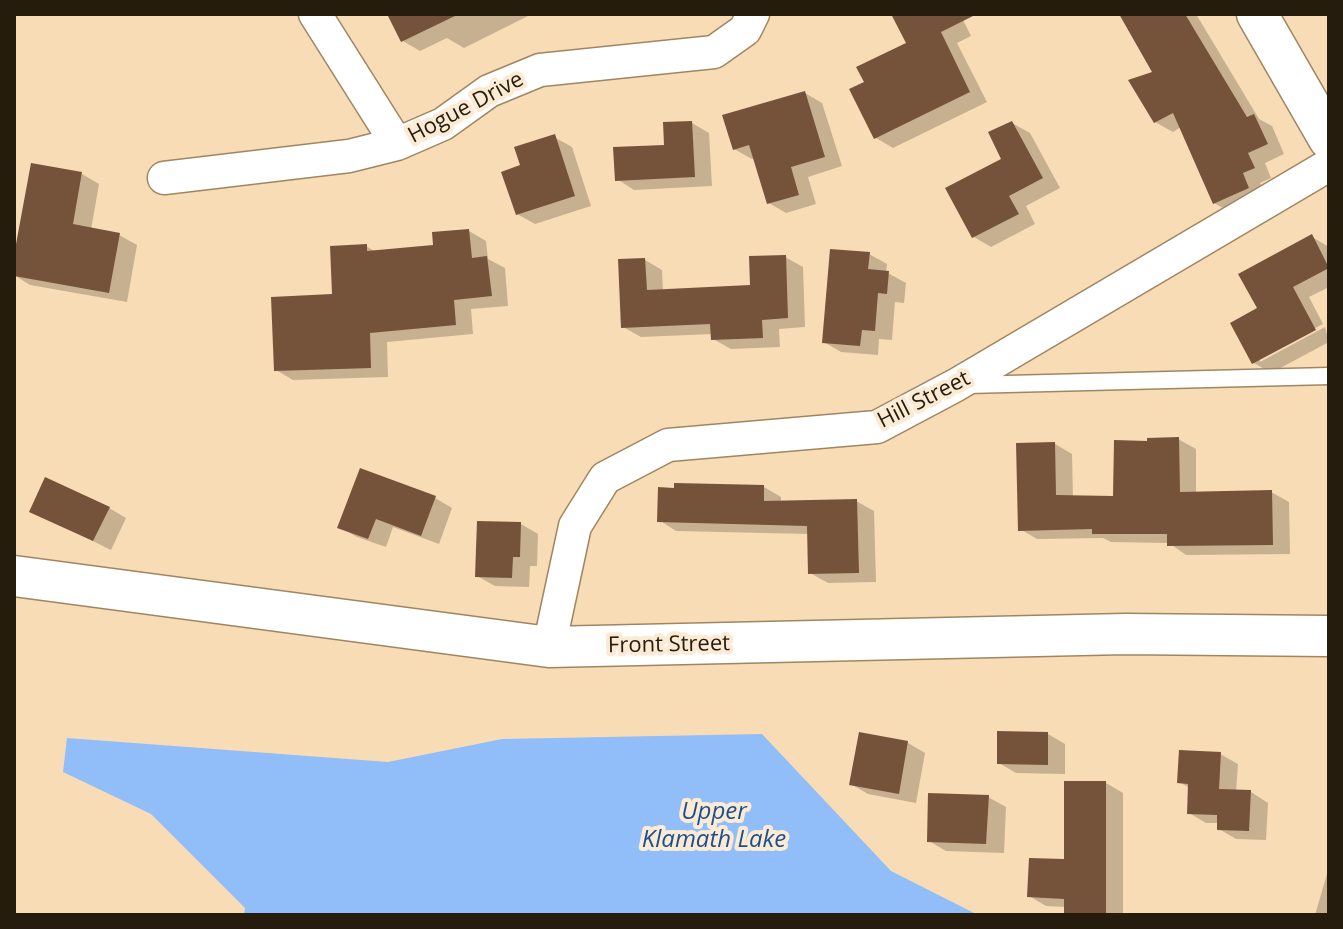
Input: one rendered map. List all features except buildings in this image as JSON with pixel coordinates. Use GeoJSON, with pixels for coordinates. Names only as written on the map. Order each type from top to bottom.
{"type":"FeatureCollection","features":[{"type":"Feature","properties":{"kind":"street"},"geometry":{"type":"LineString","coordinates":[[315,14],[397,144]]}},
{"type":"Feature","properties":{"kind":"street","name":"Hogue Drive"},"geometry":{"type":"LineString","coordinates":[[164,178],[349,156],[397,144],[443,124],[489,91],[540,70],[714,52],[745,30],[753,14]]}},
{"type":"Feature","properties":{"kind":"street"},"geometry":{"type":"LineString","coordinates":[[1257,14],[1329,139]]}},
{"type":"Feature","properties":{"kind":"street","name":"Hill Street"},"geometry":{"type":"LineString","coordinates":[[549,647],[575,526],[605,478],[668,445],[877,427],[956,385],[1329,165]]}},
{"type":"Feature","properties":{"kind":"street","name":"Front Street"},"geometry":{"type":"LineString","coordinates":[[14,576],[549,647],[1125,634],[1329,636]]}},
{"type":"Feature","properties":{"kind":"lane"},"geometry":{"type":"LineString","coordinates":[[956,385],[1329,376]]}},
{"type":"Feature","properties":{"kind":"water","name":"Upper Klamath Lake"},"geometry":{"type":"Polygon","coordinates":[[[762,734],[891,871],[978,915],[244,915],[245,908],[151,814],[63,772],[67,738],[388,762],[502,739],[762,734]]]}}]}
